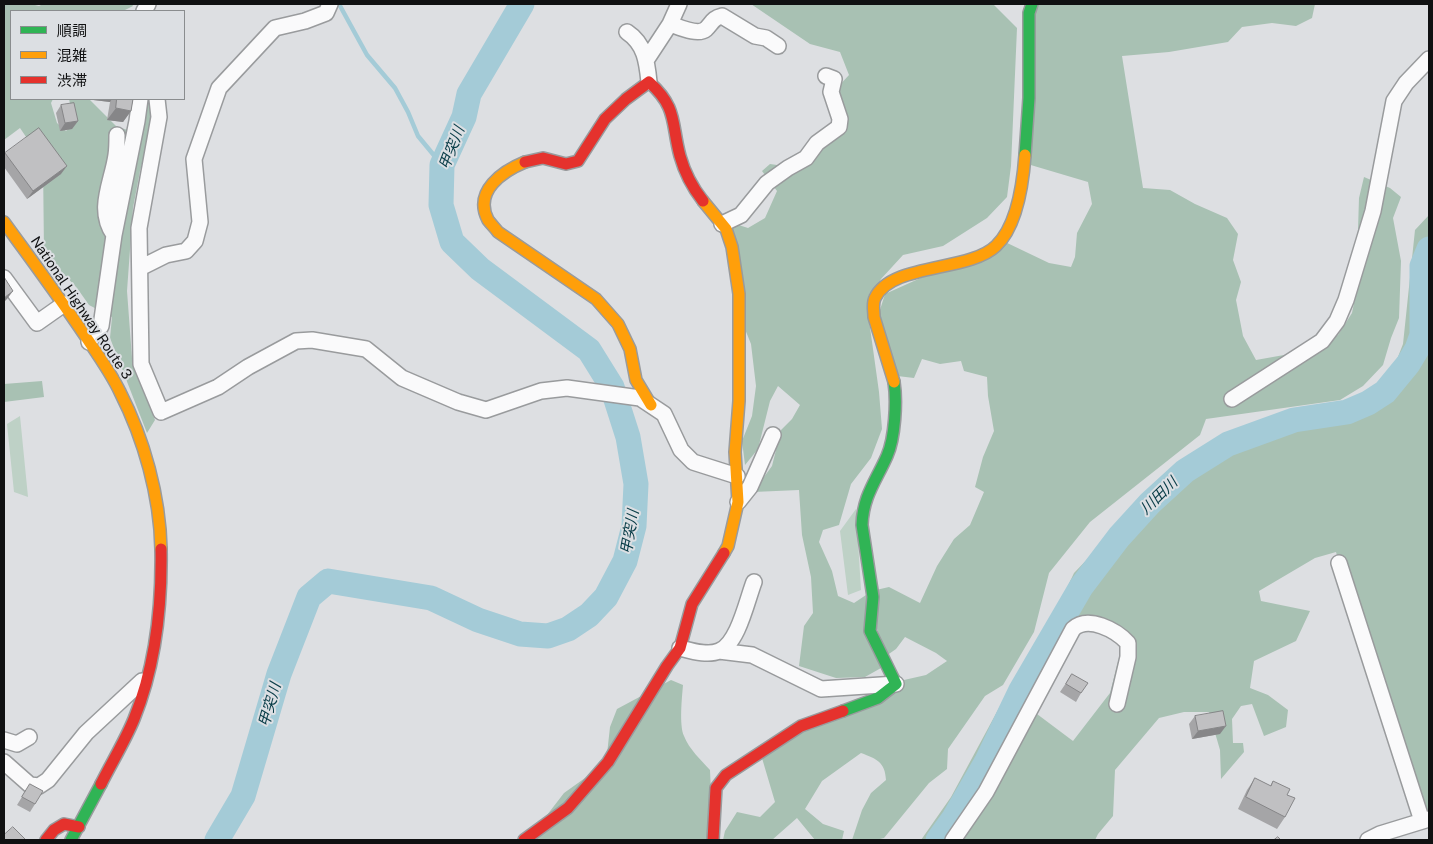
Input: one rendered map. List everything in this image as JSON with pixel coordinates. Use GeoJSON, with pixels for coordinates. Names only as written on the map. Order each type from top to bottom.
{"type":"FeatureCollection","features":[{"type":"Feature","properties":{"kind":"main road"},"geometry":{"type":"LineString","coordinates":[[713,840],[716,788],[726,775],[801,726],[878,698],[896,684],[870,633],[873,598],[863,530],[864,504],[889,451],[896,389],[889,362],[873,318],[874,299],[891,281],[918,272],[978,258],[999,244],[1010,224],[1016,209],[1023,179],[1029,110],[1029,13],[1032,4]]}},
{"type":"Feature","properties":{"kind":"main road"},"geometry":{"type":"LineString","coordinates":[[524,840],[568,808],[608,762],[680,648],[692,604],[728,546],[738,502],[735,452],[739,401],[739,294],[732,247],[726,229],[690,184],[680,156],[672,112],[660,92],[649,82],[614,108],[597,130],[580,159],[575,163],[567,165],[544,158],[536,158],[514,166],[488,188],[485,198],[486,217],[498,232],[596,299],[618,324],[630,349],[636,380],[646,402]]}},
{"type":"Feature","properties":{"kind":"main road","name":"National Highway Route 3"},"geometry":{"type":"LineString","coordinates":[[4,222],[64,304],[120,392],[146,460],[156,497],[162,535],[162,578],[157,638],[140,703],[126,735],[71,840]]}},
{"type":"Feature","properties":{"kind":"main road"},"geometry":{"type":"LineString","coordinates":[[46,840],[54,830],[64,824],[79,826]]}},
{"type":"Feature","properties":{"kind":"street"},"geometry":{"type":"LineString","coordinates":[[140,268],[166,255],[186,251],[195,241],[200,222],[194,159],[219,88],[275,28],[305,21],[326,13],[330,4]]}},
{"type":"Feature","properties":{"kind":"street"},"geometry":{"type":"LineString","coordinates":[[647,59],[670,24],[679,4]]}},
{"type":"Feature","properties":{"kind":"street"},"geometry":{"type":"LineString","coordinates":[[670,24],[698,32],[705,30],[714,18],[722,16],[755,36],[766,38],[778,46]]}},
{"type":"Feature","properties":{"kind":"street"},"geometry":{"type":"LineString","coordinates":[[627,32],[640,44],[647,59],[649,82]]}},
{"type":"Feature","properties":{"kind":"street"},"geometry":{"type":"LineString","coordinates":[[1232,399],[1322,341],[1337,321],[1346,300],[1373,211],[1394,101],[1406,83],[1429,59]]}},
{"type":"Feature","properties":{"kind":"street"},"geometry":{"type":"LineString","coordinates":[[722,224],[741,215],[767,183],[806,158],[817,143],[839,127],[840,119],[831,92],[834,79],[826,76]]}},
{"type":"Feature","properties":{"kind":"street"},"geometry":{"type":"LineString","coordinates":[[89,342],[101,326],[114,235],[140,100]]}},
{"type":"Feature","properties":{"kind":"street"},"geometry":{"type":"LineString","coordinates":[[157,100],[158,117],[139,228],[141,364],[161,412],[218,387],[248,367],[296,341],[312,340],[366,350],[402,378],[458,402],[486,410],[541,391],[567,388],[646,402],[664,414],[682,450],[693,462],[737,476]]}},
{"type":"Feature","properties":{"kind":"street"},"geometry":{"type":"LineString","coordinates":[[114,235],[108,226],[105,199],[116,155],[117,135]]}},
{"type":"Feature","properties":{"kind":"street"},"geometry":{"type":"LineString","coordinates":[[4,251],[17,240]]}},
{"type":"Feature","properties":{"kind":"street"},"geometry":{"type":"LineString","coordinates":[[4,278],[37,323],[64,304]]}},
{"type":"Feature","properties":{"kind":"street"},"geometry":{"type":"LineString","coordinates":[[738,502],[750,487],[773,435]]}},
{"type":"Feature","properties":{"kind":"street"},"geometry":{"type":"LineString","coordinates":[[1339,563],[1426,820],[1380,834],[1368,840]]}},
{"type":"Feature","properties":{"kind":"street"},"geometry":{"type":"LineString","coordinates":[[719,651],[733,641],[754,582]]}},
{"type":"Feature","properties":{"kind":"street"},"geometry":{"type":"LineString","coordinates":[[953,840],[986,792],[1073,629],[1078,624],[1094,624],[1120,634],[1128,643],[1128,656],[1117,704]]}},
{"type":"Feature","properties":{"kind":"street"},"geometry":{"type":"LineString","coordinates":[[680,648],[703,653],[719,651],[752,654],[821,689],[896,684]]}},
{"type":"Feature","properties":{"kind":"street"},"geometry":{"type":"LineString","coordinates":[[4,762],[30,786],[39,786],[48,780],[86,733],[148,675]]}},
{"type":"Feature","properties":{"kind":"street"},"geometry":{"type":"LineString","coordinates":[[4,740],[18,744],[29,737]]}},
{"type":"Feature","properties":{"kind":"green space"},"geometry":{"type":"Polygon","coordinates":[[[4,4],[31,4],[39,6],[43,4],[132,4],[133,6],[125,10],[10,10],[10,100],[52,100],[51,103],[57,123],[66,131],[74,123],[69,100],[90,100],[117,127],[128,130],[133,100],[154,100],[149,137],[133,208],[127,291],[132,358],[155,420],[147,433],[110,338],[112,317],[89,305],[77,288],[44,253],[43,162],[20,128],[4,140],[4,4]]]}},
{"type":"Feature","properties":{"kind":"green space"},"geometry":{"type":"Polygon","coordinates":[[[751,4],[993,4],[1017,28],[1011,166],[1007,197],[987,218],[943,246],[903,255],[881,279],[867,306],[879,392],[882,429],[871,458],[851,484],[839,525],[823,530],[819,542],[832,571],[838,596],[854,603],[869,593],[881,668],[865,677],[836,678],[799,666],[804,626],[813,613],[811,577],[802,535],[799,490],[753,492],[772,466],[781,430],[792,419],[800,405],[778,386],[770,401],[758,449],[745,465],[742,441],[752,416],[756,386],[751,344],[734,302],[726,221],[748,228],[765,218],[777,191],[762,171],[770,164],[784,166],[798,156],[817,133],[839,121],[836,89],[849,75],[840,52],[810,44],[751,4]]]}},
{"type":"Feature","properties":{"kind":"green space"},"geometry":{"type":"Polygon","coordinates":[[[1030,4],[1315,4],[1312,18],[1296,26],[1272,23],[1242,27],[1228,42],[1169,52],[1122,56],[1143,188],[1170,190],[1195,204],[1227,218],[1238,234],[1233,260],[1241,282],[1236,300],[1243,336],[1256,360],[1284,355],[1338,335],[1352,313],[1356,293],[1359,198],[1364,177],[1390,188],[1401,197],[1393,218],[1401,261],[1399,318],[1383,365],[1363,386],[1340,400],[1206,419],[1200,435],[1090,522],[1049,573],[1034,632],[1003,685],[985,696],[948,749],[947,769],[929,783],[884,838],[852,840],[862,810],[871,793],[886,780],[882,765],[872,757],[861,753],[822,781],[805,809],[823,824],[844,831],[842,840],[815,840],[797,818],[772,840],[723,840],[725,831],[737,812],[760,817],[775,802],[759,748],[904,680],[926,675],[947,661],[905,637],[896,649],[886,656],[876,626],[876,590],[889,587],[920,603],[937,566],[954,539],[970,525],[984,492],[975,487],[983,457],[994,431],[987,377],[964,371],[961,361],[940,364],[922,359],[914,378],[889,375],[879,313],[885,294],[1003,241],[1049,263],[1071,267],[1075,257],[1077,233],[1092,204],[1088,182],[1024,163],[1030,4]]]}},
{"type":"Feature","properties":{"kind":"green space"},"geometry":{"type":"Polygon","coordinates":[[[1429,215],[1429,811],[1419,814],[1336,552],[1315,558],[1259,591],[1261,601],[1310,611],[1296,641],[1254,661],[1250,688],[1268,695],[1288,710],[1286,727],[1264,736],[1252,704],[1241,706],[1232,719],[1233,743],[1243,743],[1244,752],[1221,779],[1220,750],[1209,712],[1184,712],[1159,718],[1115,770],[1113,816],[1095,840],[921,840],[951,797],[999,708],[1025,705],[1073,741],[1110,693],[1120,654],[1118,635],[1057,609],[1074,573],[1097,549],[1166,500],[1211,445],[1225,434],[1357,400],[1375,388],[1392,372],[1403,344],[1415,230],[1429,215]]]}},
{"type":"Feature","properties":{"kind":"green space"},"geometry":{"type":"Polygon","coordinates":[[[42,381],[44,397],[4,402],[4,384],[42,381]]]}},
{"type":"Feature","properties":{"kind":"green space"},"geometry":{"type":"Polygon","coordinates":[[[20,416],[28,497],[14,492],[7,424],[20,416]]]}},
{"type":"Feature","properties":{"kind":"green space"},"geometry":{"type":"Polygon","coordinates":[[[856,509],[861,590],[848,595],[840,531],[856,509]]]}},
{"type":"Feature","properties":{"kind":"green space"},"geometry":{"type":"Polygon","coordinates":[[[671,680],[683,685],[681,718],[682,731],[686,741],[710,770],[711,793],[707,840],[519,840],[537,828],[564,793],[606,763],[610,727],[617,709],[671,680]]]}},
{"type":"Feature","properties":{"kind":"building"},"geometry":{"type":"Polygon","coordinates":[[[117,100],[133,100],[131,111],[116,108],[117,100]]]}},
{"type":"Feature","properties":{"kind":"building"},"geometry":{"type":"Polygon","coordinates":[[[74,103],[78,121],[65,123],[61,105],[74,103]]]}},
{"type":"Feature","properties":{"kind":"building"},"geometry":{"type":"Polygon","coordinates":[[[39,128],[67,166],[33,191],[5,153],[39,128]]]}},
{"type":"Feature","properties":{"kind":"building"},"geometry":{"type":"Polygon","coordinates":[[[4,277],[13,291],[4,298],[4,277]]]}},
{"type":"Feature","properties":{"kind":"building"},"geometry":{"type":"Polygon","coordinates":[[[1072,674],[1088,683],[1081,693],[1066,684],[1072,674]]]}},
{"type":"Feature","properties":{"kind":"building"},"geometry":{"type":"Polygon","coordinates":[[[1223,711],[1226,726],[1198,731],[1195,716],[1223,711]]]}},
{"type":"Feature","properties":{"kind":"building"},"geometry":{"type":"Polygon","coordinates":[[[1255,778],[1271,786],[1273,781],[1290,789],[1287,795],[1295,798],[1285,817],[1246,797],[1255,778]]]}},
{"type":"Feature","properties":{"kind":"building"},"geometry":{"type":"Polygon","coordinates":[[[30,784],[43,791],[35,804],[22,797],[30,784]]]}},
{"type":"Feature","properties":{"kind":"building"},"geometry":{"type":"Polygon","coordinates":[[[13,827],[26,840],[4,840],[4,835],[13,827]]]}},
{"type":"Feature","properties":{"kind":"waterway"},"geometry":{"type":"LineString","coordinates":[[339,4],[367,55],[395,88],[418,136],[442,165]]}},
{"type":"Feature","properties":{"kind":"waterway","name":"甲突川"},"geometry":{"type":"LineString","coordinates":[[217,840],[243,796],[279,674],[309,597],[328,581],[431,598],[478,620],[520,634],[548,636],[568,629],[589,615],[606,597],[625,561],[634,526],[636,484],[628,437],[612,387],[589,350],[480,269],[452,242],[441,205],[442,165],[464,117],[469,94],[522,4]]}},
{"type":"Feature","properties":{"kind":"waterway","name":"川田川"},"geometry":{"type":"LineString","coordinates":[[938,840],[954,818],[987,761],[1021,690],[1081,587],[1119,537],[1150,503],[1185,471],[1228,444],[1294,420],[1347,412],[1368,403],[1385,392],[1408,364],[1417,349],[1422,335],[1422,266],[1429,249]]}},
{"type":"Feature","properties":{"kind":"traffic: fast"},"geometry":{"type":"LineString","coordinates":[[1025,155],[1029,98],[1029,13],[1032,4]]}},
{"type":"Feature","properties":{"kind":"traffic: fast"},"geometry":{"type":"LineString","coordinates":[[843,711],[878,698],[896,684],[870,631],[873,597],[862,525],[867,497],[887,456],[892,440],[895,409],[894,382]]}},
{"type":"Feature","properties":{"kind":"traffic: fast"},"geometry":{"type":"LineString","coordinates":[[71,840],[101,784]]}},
{"type":"Feature","properties":{"kind":"traffic: slow"},"geometry":{"type":"LineString","coordinates":[[894,382],[874,317],[873,305],[875,298],[884,287],[897,279],[913,273],[968,260],[984,254],[996,246],[1009,227],[1018,204],[1025,155]]}},
{"type":"Feature","properties":{"kind":"traffic: slow"},"geometry":{"type":"LineString","coordinates":[[525,162],[500,177],[487,191],[484,200],[484,210],[488,220],[498,232],[596,299],[618,324],[630,349],[636,380],[651,405]]}},
{"type":"Feature","properties":{"kind":"traffic: slow"},"geometry":{"type":"LineString","coordinates":[[703,201],[726,229],[732,247],[739,294],[739,401],[735,452],[738,502],[728,546],[724,553]]}},
{"type":"Feature","properties":{"kind":"traffic: slow"},"geometry":{"type":"LineString","coordinates":[[4,222],[106,367],[129,410],[143,448],[154,488],[158,509],[161,549]]}},
{"type":"Feature","properties":{"kind":"traffic: jam"},"geometry":{"type":"LineString","coordinates":[[525,162],[543,158],[566,164],[578,161],[605,119],[626,99],[649,82],[665,100],[669,108],[684,169],[703,201]]}},
{"type":"Feature","properties":{"kind":"traffic: jam"},"geometry":{"type":"LineString","coordinates":[[101,784],[123,743],[142,699],[148,678],[159,614],[161,549]]}},
{"type":"Feature","properties":{"kind":"traffic: jam"},"geometry":{"type":"LineString","coordinates":[[524,840],[568,808],[608,762],[680,648],[692,604],[724,553]]}},
{"type":"Feature","properties":{"kind":"traffic: jam"},"geometry":{"type":"LineString","coordinates":[[713,840],[716,788],[726,775],[801,726],[843,711]]}},
{"type":"Feature","properties":{"kind":"traffic: jam"},"geometry":{"type":"LineString","coordinates":[[46,840],[54,830],[64,824],[79,827]]}}]}
